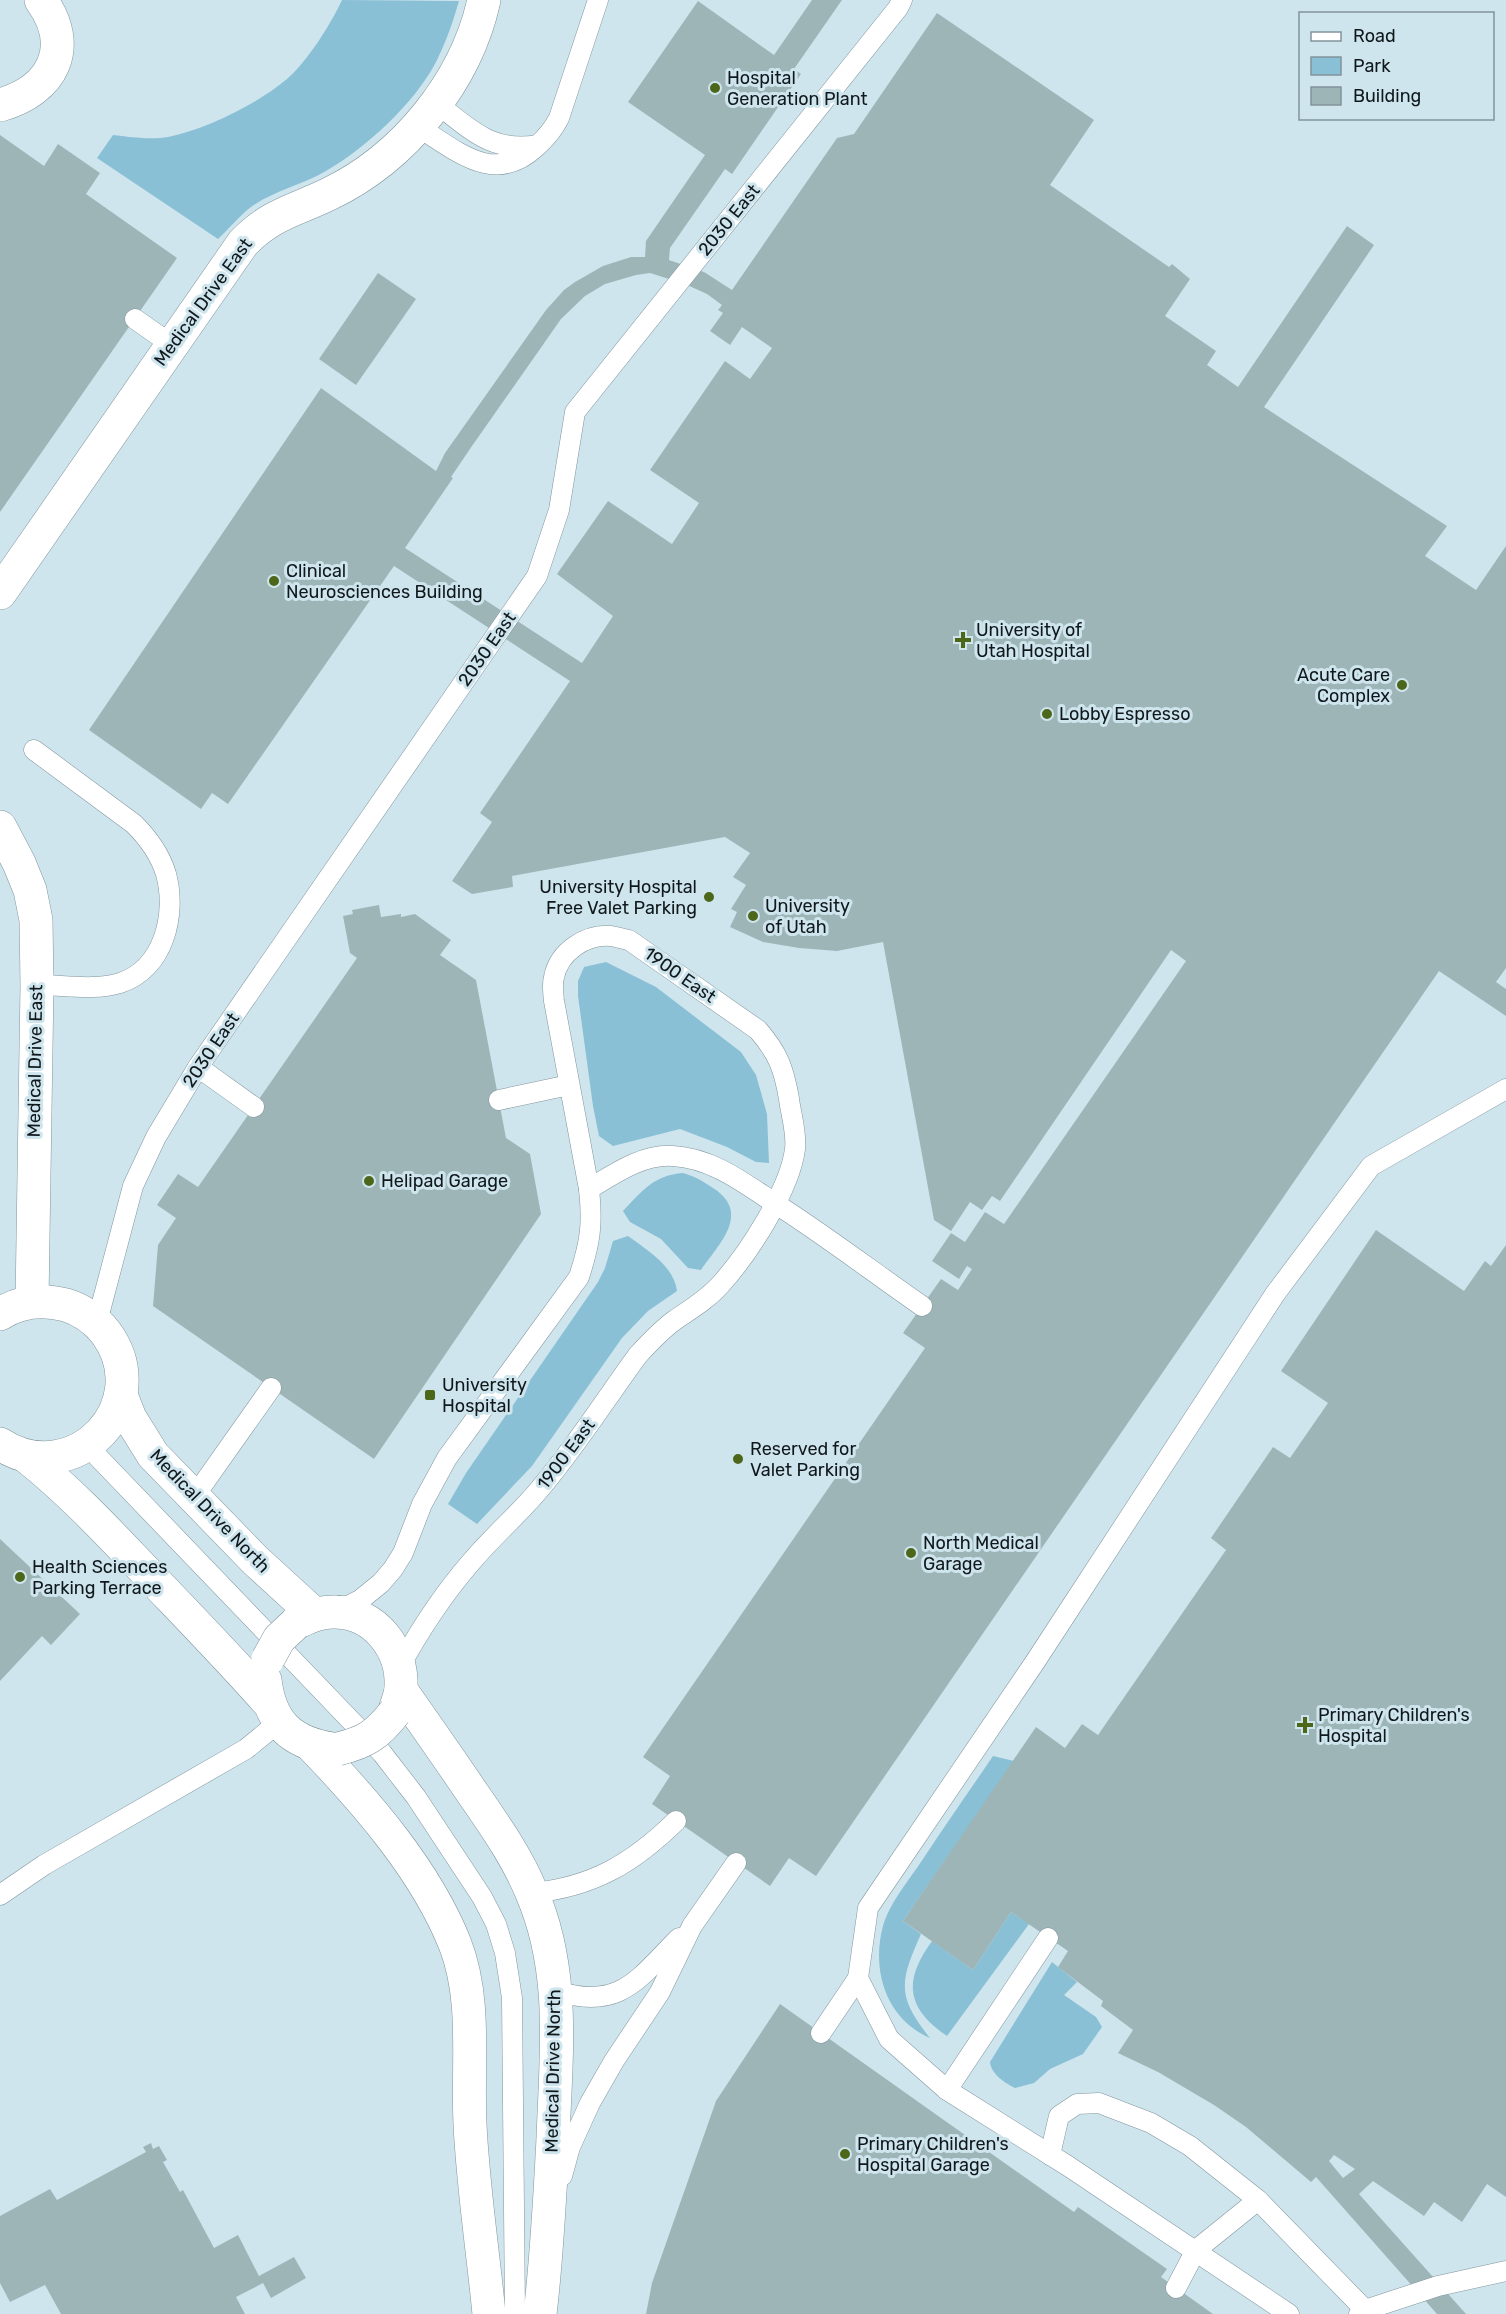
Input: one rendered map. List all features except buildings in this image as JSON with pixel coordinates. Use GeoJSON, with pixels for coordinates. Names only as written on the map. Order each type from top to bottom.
{"type":"FeatureCollection","features":[{"type":"Feature","properties":{"kind":"street"},"geometry":{"type":"LineString","coordinates":[[0,105],[15,101],[34,91],[48,75],[56,56],[57,34],[51,14],[41,0]]}},
{"type":"Feature","properties":{"kind":"street","name":"Medical Drive East"},"geometry":{"type":"LineString","coordinates":[[0,593],[243,243],[279,214],[328,195],[353,181],[402,144],[427,114],[460,64],[473,36],[484,0]]}},
{"type":"Feature","properties":{"kind":"street","name":"Medical Drive East"},"geometry":{"type":"LineString","coordinates":[[0,828],[19,863],[30,890],[36,920],[32,1302]]}},
{"type":"Feature","properties":{"kind":"street"},"geometry":{"type":"LineString","coordinates":[[0,1314],[32,1302],[52,1302],[76,1308],[98,1322],[113,1344],[122,1369],[121,1395],[115,1413],[106,1428],[93,1441],[79,1450],[44,1459],[13,1450]]}},
{"type":"Feature","properties":{"kind":"street","name":"Medical Drive North"},"geometry":{"type":"LineString","coordinates":[[121,1395],[130,1418],[153,1455],[255,1560],[315,1617]]}},
{"type":"Feature","properties":{"kind":"street"},"geometry":{"type":"LineString","coordinates":[[13,1450],[58,1482],[87,1509],[225,1653],[294,1737],[325,1748],[361,1743],[380,1730],[399,1689],[392,1646],[378,1628],[358,1617],[315,1617],[279,1639],[268,1659],[265,1681],[274,1712]]}},
{"type":"Feature","properties":{"kind":"street","name":"Medical Drive North"},"geometry":{"type":"LineString","coordinates":[[399,1689],[517,1861],[545,1929],[554,1968],[557,2044],[540,2314]]}},
{"type":"Feature","properties":{"kind":"street"},"geometry":{"type":"LineString","coordinates":[[325,1748],[432,1899],[456,1946],[465,1982],[469,2019],[468,2070],[472,2162],[489,2314]]}},
{"type":"Feature","properties":{"kind":"lane"},"geometry":{"type":"LineString","coordinates":[[427,114],[474,162],[504,165],[517,161],[551,133],[559,118],[598,0]]}},
{"type":"Feature","properties":{"kind":"lane","name":"2030 East"},"geometry":{"type":"LineString","coordinates":[[98,1322],[133,1186],[156,1137],[198,1067],[537,576],[559,510],[575,412],[891,17],[902,0]]}},
{"type":"Feature","properties":{"kind":"lane"},"geometry":{"type":"LineString","coordinates":[[427,114],[495,144],[507,147],[538,145]]}},
{"type":"Feature","properties":{"kind":"lane"},"geometry":{"type":"LineString","coordinates":[[135,319],[172,345]]}},
{"type":"Feature","properties":{"kind":"lane"},"geometry":{"type":"LineString","coordinates":[[34,750],[134,824],[147,838],[166,873],[170,911],[162,944],[155,957],[134,977],[105,986],[37,985]]}},
{"type":"Feature","properties":{"kind":"lane","name":"1900 East"},"geometry":{"type":"LineString","coordinates":[[315,1617],[360,1600],[381,1583],[393,1569],[403,1553],[422,1504],[447,1458],[579,1277],[589,1246],[592,1220],[589,1189],[554,1000],[553,978],[559,961],[572,947],[591,939],[610,936],[629,940],[758,1030],[774,1048],[784,1074],[795,1147],[789,1176],[776,1204],[721,1284],[698,1306],[674,1321],[638,1355],[538,1491],[473,1559],[441,1599],[420,1631],[399,1689]]}},
{"type":"Feature","properties":{"kind":"lane"},"geometry":{"type":"LineString","coordinates":[[198,1067],[254,1107]]}},
{"type":"Feature","properties":{"kind":"lane"},"geometry":{"type":"LineString","coordinates":[[499,1100],[569,1085]]}},
{"type":"Feature","properties":{"kind":"lane"},"geometry":{"type":"LineString","coordinates":[[821,2033],[858,1978],[868,1908],[1035,1662],[1275,1294],[1371,1166],[1506,1089]]}},
{"type":"Feature","properties":{"kind":"lane"},"geometry":{"type":"LineString","coordinates":[[589,1189],[624,1168],[648,1159],[672,1156],[697,1160],[725,1171],[776,1204],[922,1306]]}},
{"type":"Feature","properties":{"kind":"lane"},"geometry":{"type":"LineString","coordinates":[[194,1497],[271,1388]]}},
{"type":"Feature","properties":{"kind":"lane"},"geometry":{"type":"LineString","coordinates":[[98,1457],[382,1753],[448,1843],[496,1924],[505,1953],[512,1998],[515,2314]]}},
{"type":"Feature","properties":{"kind":"lane"},"geometry":{"type":"LineString","coordinates":[[0,1895],[44,1865],[246,1749],[274,1712]]}},
{"type":"Feature","properties":{"kind":"lane"},"geometry":{"type":"LineString","coordinates":[[532,1893],[573,1887],[626,1863],[652,1844],[676,1821]]}},
{"type":"Feature","properties":{"kind":"lane"},"geometry":{"type":"LineString","coordinates":[[546,2246],[555,2196],[570,2147],[590,2103],[614,2061],[660,1992],[692,1926],[736,1863]]}},
{"type":"Feature","properties":{"kind":"lane"},"geometry":{"type":"LineString","coordinates":[[556,1991],[588,1998],[604,1997],[632,1986],[692,1926]]}},
{"type":"Feature","properties":{"kind":"lane"},"geometry":{"type":"LineString","coordinates":[[947,2090],[1048,1938]]}},
{"type":"Feature","properties":{"kind":"lane"},"geometry":{"type":"LineString","coordinates":[[858,1978],[889,2039],[947,2090],[1196,2250],[1289,2314]]}},
{"type":"Feature","properties":{"kind":"lane"},"geometry":{"type":"LineString","coordinates":[[1050,2155],[1059,2116],[1077,2104],[1099,2103],[1151,2123],[1190,2146],[1258,2200],[1364,2313],[1438,2286],[1506,2271]]}},
{"type":"Feature","properties":{"kind":"lane"},"geometry":{"type":"LineString","coordinates":[[1176,2288],[1196,2250],[1258,2200]]}},
{"type":"Feature","properties":{"kind":"green space"},"geometry":{"type":"Polygon","coordinates":[[[342,0],[459,1],[440,54],[427,78],[388,123],[342,161],[317,176],[260,201],[242,214],[218,239],[97,158],[113,135],[155,138],[183,133],[215,122],[275,88],[295,72],[310,53],[342,0]]]}},
{"type":"Feature","properties":{"kind":"green space"},"geometry":{"type":"Polygon","coordinates":[[[606,962],[656,987],[741,1052],[756,1075],[767,1114],[769,1163],[756,1162],[727,1147],[680,1129],[613,1146],[599,1136],[578,996],[578,981],[584,967],[606,962]]]}},
{"type":"Feature","properties":{"kind":"green space"},"geometry":{"type":"Polygon","coordinates":[[[683,1173],[713,1188],[724,1198],[730,1208],[731,1218],[728,1229],[701,1270],[688,1268],[661,1239],[630,1222],[623,1211],[649,1185],[664,1177],[683,1173]]]}},
{"type":"Feature","properties":{"kind":"green space"},"geometry":{"type":"Polygon","coordinates":[[[628,1236],[665,1266],[675,1282],[677,1291],[648,1311],[622,1338],[532,1466],[477,1524],[448,1504],[466,1473],[598,1282],[613,1241],[628,1236]]]}},
{"type":"Feature","properties":{"kind":"green space"},"geometry":{"type":"Polygon","coordinates":[[[993,1756],[1014,1761],[903,1921],[921,1934],[909,1964],[905,1988],[911,2011],[930,2038],[915,2030],[902,2019],[886,1991],[879,1959],[883,1926],[890,1908],[901,1891],[993,1756]]]}},
{"type":"Feature","properties":{"kind":"green space"},"geometry":{"type":"Polygon","coordinates":[[[1011,1912],[1029,1924],[947,2036],[923,2015],[913,1993],[916,1969],[923,1955],[932,1941],[973,1970],[1011,1912]]]}},
{"type":"Feature","properties":{"kind":"green space"},"geometry":{"type":"Polygon","coordinates":[[[1052,1962],[1077,1982],[1064,1995],[1096,2017],[1102,2027],[1083,2054],[1050,2069],[1034,2083],[1015,2088],[996,2074],[990,2062],[1052,1962]]]}},
{"type":"Feature","properties":{"kind":"place","name":"Hospital Generation Plant"},"geometry":{"type":"Point","coordinates":[715,88]}},
{"type":"Feature","properties":{"kind":"place","name":"Clinical Neurosciences Building"},"geometry":{"type":"Point","coordinates":[274,581]}},
{"type":"Feature","properties":{"kind":"place","name":"University of Utah Hospital"},"geometry":{"type":"Point","coordinates":[963,640]}},
{"type":"Feature","properties":{"kind":"place","name":"Acute Care Complex"},"geometry":{"type":"Point","coordinates":[1402,685]}},
{"type":"Feature","properties":{"kind":"place","name":"Lobby Espresso"},"geometry":{"type":"Point","coordinates":[1047,714]}},
{"type":"Feature","properties":{"kind":"place","name":"University Hospital Free Valet Parking"},"geometry":{"type":"Point","coordinates":[709,897]}},
{"type":"Feature","properties":{"kind":"place","name":"University of Utah"},"geometry":{"type":"Point","coordinates":[753,916]}},
{"type":"Feature","properties":{"kind":"place","name":"Helipad Garage"},"geometry":{"type":"Point","coordinates":[369,1181]}},
{"type":"Feature","properties":{"kind":"place","name":"University Hospital"},"geometry":{"type":"Point","coordinates":[430,1395]}},
{"type":"Feature","properties":{"kind":"place","name":"Reserved for Valet Parking"},"geometry":{"type":"Point","coordinates":[738,1459]}},
{"type":"Feature","properties":{"kind":"place","name":"North Medical Garage"},"geometry":{"type":"Point","coordinates":[911,1553]}},
{"type":"Feature","properties":{"kind":"place","name":"Health Sciences Parking Terrace"},"geometry":{"type":"Point","coordinates":[20,1577]}},
{"type":"Feature","properties":{"kind":"place","name":"Primary Children's Hospital"},"geometry":{"type":"Point","coordinates":[1305,1725]}},
{"type":"Feature","properties":{"kind":"place","name":"Primary Children's Hospital Garage"},"geometry":{"type":"Point","coordinates":[845,2154]}}]}
